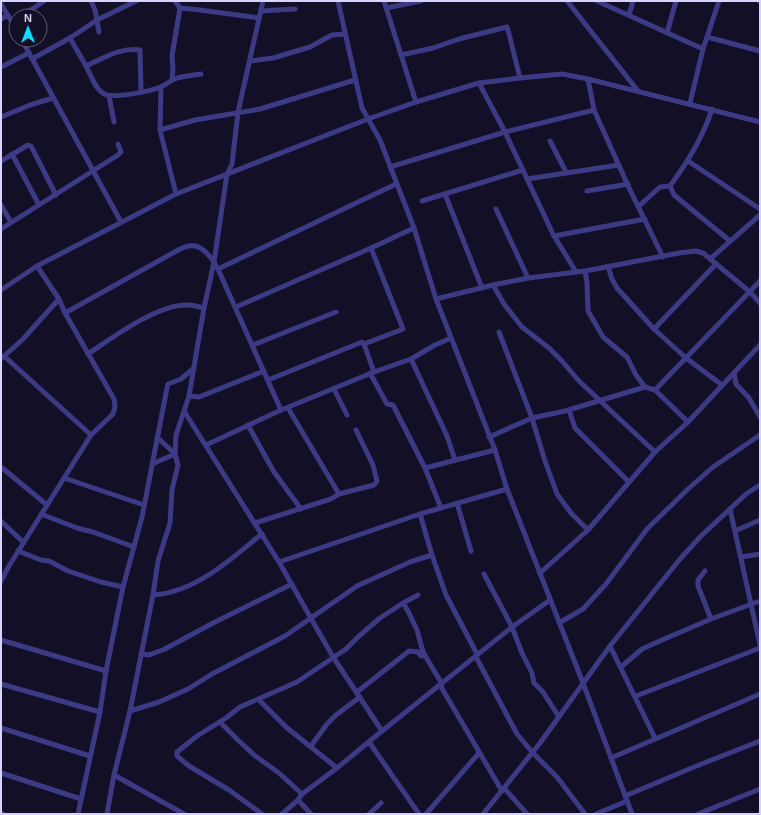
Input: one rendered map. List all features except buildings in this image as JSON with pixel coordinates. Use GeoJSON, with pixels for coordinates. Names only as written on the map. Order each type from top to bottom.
{"type":"FeatureCollection","features":[{"type":"Feature","properties":{"kind":"street"},"geometry":{"type":"LineString","coordinates":[[34,8],[44,1]]}},
{"type":"Feature","properties":{"kind":"street"},"geometry":{"type":"LineString","coordinates":[[91,1],[99,32]]}},
{"type":"Feature","properties":{"kind":"street"},"geometry":{"type":"LineString","coordinates":[[32,59],[70,38],[97,20],[136,1]]}},
{"type":"Feature","properties":{"kind":"street"},"geometry":{"type":"LineString","coordinates":[[172,80],[172,56],[180,8],[176,1]]}},
{"type":"Feature","properties":{"kind":"street"},"geometry":{"type":"LineString","coordinates":[[107,814],[114,775],[130,710],[153,595],[158,561],[170,523],[172,490],[178,465],[175,454],[176,435],[189,396],[204,308],[214,262],[227,174],[232,164],[238,112],[263,1]]}},
{"type":"Feature","properties":{"kind":"street"},"geometry":{"type":"LineString","coordinates":[[338,1],[362,108],[380,140],[414,228],[436,299],[495,450],[507,489],[583,683],[632,814]]}},
{"type":"Feature","properties":{"kind":"street"},"geometry":{"type":"LineString","coordinates":[[384,1],[416,102]]}},
{"type":"Feature","properties":{"kind":"street"},"geometry":{"type":"LineString","coordinates":[[386,8],[421,1]]}},
{"type":"Feature","properties":{"kind":"street"},"geometry":{"type":"LineString","coordinates":[[567,1],[638,91]]}},
{"type":"Feature","properties":{"kind":"street"},"geometry":{"type":"LineString","coordinates":[[597,1],[703,49]]}},
{"type":"Feature","properties":{"kind":"street"},"geometry":{"type":"LineString","coordinates":[[629,15],[633,1]]}},
{"type":"Feature","properties":{"kind":"street"},"geometry":{"type":"LineString","coordinates":[[666,33],[676,1]]}},
{"type":"Feature","properties":{"kind":"street"},"geometry":{"type":"LineString","coordinates":[[690,104],[703,49],[719,1]]}},
{"type":"Feature","properties":{"kind":"street"},"geometry":{"type":"LineString","coordinates":[[1,4],[8,15],[1,19]]}},
{"type":"Feature","properties":{"kind":"street"},"geometry":{"type":"LineString","coordinates":[[180,8],[259,18]]}},
{"type":"Feature","properties":{"kind":"street"},"geometry":{"type":"LineString","coordinates":[[260,11],[295,9]]}},
{"type":"Feature","properties":{"kind":"street"},"geometry":{"type":"LineString","coordinates":[[401,55],[507,28],[520,78]]}},
{"type":"Feature","properties":{"kind":"street"},"geometry":{"type":"LineString","coordinates":[[250,61],[274,58],[310,47],[332,36],[345,34]]}},
{"type":"Feature","properties":{"kind":"street"},"geometry":{"type":"LineString","coordinates":[[707,37],[760,51]]}},
{"type":"Feature","properties":{"kind":"street"},"geometry":{"type":"LineString","coordinates":[[70,38],[97,88],[104,94],[111,97],[161,87],[172,80],[201,74]]}},
{"type":"Feature","properties":{"kind":"street"},"geometry":{"type":"LineString","coordinates":[[26,48],[121,222]]}},
{"type":"Feature","properties":{"kind":"street"},"geometry":{"type":"LineString","coordinates":[[86,66],[117,51],[125,49],[140,50],[141,92]]}},
{"type":"Feature","properties":{"kind":"street"},"geometry":{"type":"LineString","coordinates":[[1,68],[29,53]]}},
{"type":"Feature","properties":{"kind":"street"},"geometry":{"type":"LineString","coordinates":[[1,290],[37,266],[176,194],[368,119],[416,102],[479,83],[562,74],[588,78],[760,122]]}},
{"type":"Feature","properties":{"kind":"street"},"geometry":{"type":"LineString","coordinates":[[588,78],[594,110],[663,256]]}},
{"type":"Feature","properties":{"kind":"street"},"geometry":{"type":"LineString","coordinates":[[160,130],[195,120],[260,109],[355,80]]}},
{"type":"Feature","properties":{"kind":"street"},"geometry":{"type":"LineString","coordinates":[[479,83],[505,132],[554,236],[576,272]]}},
{"type":"Feature","properties":{"kind":"street"},"geometry":{"type":"LineString","coordinates":[[161,87],[160,130],[176,194]]}},
{"type":"Feature","properties":{"kind":"street"},"geometry":{"type":"LineString","coordinates":[[109,96],[114,122]]}},
{"type":"Feature","properties":{"kind":"street"},"geometry":{"type":"LineString","coordinates":[[1,117],[30,105],[53,98]]}},
{"type":"Feature","properties":{"kind":"street"},"geometry":{"type":"LineString","coordinates":[[639,206],[660,187],[670,186],[688,161],[707,125],[712,109]]}},
{"type":"Feature","properties":{"kind":"street"},"geometry":{"type":"LineString","coordinates":[[390,167],[505,132],[594,110]]}},
{"type":"Feature","properties":{"kind":"street"},"geometry":{"type":"LineString","coordinates":[[550,141],[566,172]]}},
{"type":"Feature","properties":{"kind":"street"},"geometry":{"type":"LineString","coordinates":[[1,229],[118,155],[121,152],[118,144]]}},
{"type":"Feature","properties":{"kind":"street"},"geometry":{"type":"LineString","coordinates":[[1,161],[28,145],[31,146],[56,194]]}},
{"type":"Feature","properties":{"kind":"street"},"geometry":{"type":"LineString","coordinates":[[12,154],[39,205]]}},
{"type":"Feature","properties":{"kind":"street"},"geometry":{"type":"LineString","coordinates":[[688,161],[760,209]]}},
{"type":"Feature","properties":{"kind":"street"},"geometry":{"type":"LineString","coordinates":[[527,179],[619,165]]}},
{"type":"Feature","properties":{"kind":"street"},"geometry":{"type":"LineString","coordinates":[[422,201],[523,170]]}},
{"type":"Feature","properties":{"kind":"street"},"geometry":{"type":"LineString","coordinates":[[218,269],[396,184]]}},
{"type":"Feature","properties":{"kind":"street"},"geometry":{"type":"LineString","coordinates":[[587,191],[628,184]]}},
{"type":"Feature","properties":{"kind":"street"},"geometry":{"type":"LineString","coordinates":[[670,186],[674,194],[730,241]]}},
{"type":"Feature","properties":{"kind":"street"},"geometry":{"type":"LineString","coordinates":[[445,194],[482,288]]}},
{"type":"Feature","properties":{"kind":"street"},"geometry":{"type":"LineString","coordinates":[[1,205],[12,222]]}},
{"type":"Feature","properties":{"kind":"street"},"geometry":{"type":"LineString","coordinates":[[496,208],[528,278]]}},
{"type":"Feature","properties":{"kind":"street"},"geometry":{"type":"LineString","coordinates":[[710,259],[760,215]]}},
{"type":"Feature","properties":{"kind":"street"},"geometry":{"type":"LineString","coordinates":[[554,236],[645,219]]}},
{"type":"Feature","properties":{"kind":"street"},"geometry":{"type":"LineString","coordinates":[[236,306],[414,228]]}},
{"type":"Feature","properties":{"kind":"street"},"geometry":{"type":"LineString","coordinates":[[65,313],[185,247],[191,245],[202,249],[214,262],[218,269],[236,306],[281,410]]}},
{"type":"Feature","properties":{"kind":"street"},"geometry":{"type":"LineString","coordinates":[[268,380],[362,342],[364,344],[403,330],[404,328],[371,248]]}},
{"type":"Feature","properties":{"kind":"street"},"geometry":{"type":"LineString","coordinates":[[436,299],[528,278],[585,271],[679,252],[696,251],[703,253],[750,292],[760,303]]}},
{"type":"Feature","properties":{"kind":"street"},"geometry":{"type":"LineString","coordinates":[[654,328],[716,264]]}},
{"type":"Feature","properties":{"kind":"street"},"geometry":{"type":"LineString","coordinates":[[1,582],[3,574],[91,435],[113,414],[115,407],[114,399],[65,313],[59,299],[37,266]]}},
{"type":"Feature","properties":{"kind":"street"},"geometry":{"type":"LineString","coordinates":[[608,266],[612,279],[617,288],[654,328],[686,358],[722,385]]}},
{"type":"Feature","properties":{"kind":"street"},"geometry":{"type":"LineString","coordinates":[[585,271],[588,312],[590,317],[603,337],[627,357],[636,375],[645,387]]}},
{"type":"Feature","properties":{"kind":"street"},"geometry":{"type":"LineString","coordinates":[[655,390],[760,281]]}},
{"type":"Feature","properties":{"kind":"street"},"geometry":{"type":"LineString","coordinates":[[493,285],[504,304],[522,327],[549,348],[579,381],[655,452]]}},
{"type":"Feature","properties":{"kind":"street"},"geometry":{"type":"LineString","coordinates":[[59,299],[3,357],[91,435]]}},
{"type":"Feature","properties":{"kind":"street"},"geometry":{"type":"LineString","coordinates":[[88,354],[130,327],[162,310],[187,305],[204,308]]}},
{"type":"Feature","properties":{"kind":"street"},"geometry":{"type":"LineString","coordinates":[[253,345],[336,312]]}},
{"type":"Feature","properties":{"kind":"street"},"geometry":{"type":"LineString","coordinates":[[499,332],[532,418],[545,461],[558,494],[572,513],[588,530]]}},
{"type":"Feature","properties":{"kind":"street"},"geometry":{"type":"LineString","coordinates":[[206,445],[281,410],[372,372],[411,359],[435,345],[451,338]]}},
{"type":"Feature","properties":{"kind":"street"},"geometry":{"type":"LineString","coordinates":[[364,344],[372,372],[387,404],[393,405],[425,468],[441,508]]}},
{"type":"Feature","properties":{"kind":"street"},"geometry":{"type":"LineString","coordinates":[[540,573],[588,530],[655,452],[688,422],[760,345]]}},
{"type":"Feature","properties":{"kind":"street"},"geometry":{"type":"LineString","coordinates":[[411,359],[447,436],[455,460]]}},
{"type":"Feature","properties":{"kind":"street"},"geometry":{"type":"LineString","coordinates":[[78,814],[100,712],[106,671],[123,587],[144,506],[166,388],[168,384],[181,380],[193,369]]}},
{"type":"Feature","properties":{"kind":"street"},"geometry":{"type":"LineString","coordinates":[[189,396],[199,397],[264,371]]}},
{"type":"Feature","properties":{"kind":"street"},"geometry":{"type":"LineString","coordinates":[[734,373],[736,384],[749,398],[760,417]]}},
{"type":"Feature","properties":{"kind":"street"},"geometry":{"type":"LineString","coordinates":[[489,437],[532,418],[569,410],[645,387],[655,390],[688,422]]}},
{"type":"Feature","properties":{"kind":"street"},"geometry":{"type":"LineString","coordinates":[[334,388],[347,415]]}},
{"type":"Feature","properties":{"kind":"street"},"geometry":{"type":"LineString","coordinates":[[288,408],[339,494]]}},
{"type":"Feature","properties":{"kind":"street"},"geometry":{"type":"LineString","coordinates":[[569,410],[575,428],[630,482]]}},
{"type":"Feature","properties":{"kind":"street"},"geometry":{"type":"LineString","coordinates":[[184,411],[279,562],[333,657],[382,731]]}},
{"type":"Feature","properties":{"kind":"street"},"geometry":{"type":"LineString","coordinates":[[248,425],[274,472],[301,509]]}},
{"type":"Feature","properties":{"kind":"street"},"geometry":{"type":"LineString","coordinates":[[255,523],[331,499],[339,494],[374,485],[377,481],[373,465],[356,430]]}},
{"type":"Feature","properties":{"kind":"street"},"geometry":{"type":"LineString","coordinates":[[559,623],[584,609],[606,584],[647,529],[668,508],[713,467],[760,435]]}},
{"type":"Feature","properties":{"kind":"street"},"geometry":{"type":"LineString","coordinates":[[157,437],[175,454]]}},
{"type":"Feature","properties":{"kind":"street"},"geometry":{"type":"LineString","coordinates":[[425,468],[495,450]]}},
{"type":"Feature","properties":{"kind":"street"},"geometry":{"type":"LineString","coordinates":[[152,464],[175,454]]}},
{"type":"Feature","properties":{"kind":"street"},"geometry":{"type":"LineString","coordinates":[[1,467],[47,505]]}},
{"type":"Feature","properties":{"kind":"street"},"geometry":{"type":"LineString","coordinates":[[64,478],[144,506]]}},
{"type":"Feature","properties":{"kind":"street"},"geometry":{"type":"LineString","coordinates":[[483,814],[532,753],[610,646],[680,558],[746,494],[760,485]]}},
{"type":"Feature","properties":{"kind":"street"},"geometry":{"type":"LineString","coordinates":[[279,562],[420,514],[507,489]]}},
{"type":"Feature","properties":{"kind":"street"},"geometry":{"type":"LineString","coordinates":[[457,503],[471,551]]}},
{"type":"Feature","properties":{"kind":"street"},"geometry":{"type":"LineString","coordinates":[[636,696],[760,646],[730,509]]}},
{"type":"Feature","properties":{"kind":"street"},"geometry":{"type":"LineString","coordinates":[[41,514],[134,547]]}},
{"type":"Feature","properties":{"kind":"street"},"geometry":{"type":"LineString","coordinates":[[420,514],[446,595],[517,734],[532,753],[557,777],[585,814]]}},
{"type":"Feature","properties":{"kind":"street"},"geometry":{"type":"LineString","coordinates":[[735,531],[760,520]]}},
{"type":"Feature","properties":{"kind":"street"},"geometry":{"type":"LineString","coordinates":[[1,521],[24,542]]}},
{"type":"Feature","properties":{"kind":"street"},"geometry":{"type":"LineString","coordinates":[[153,595],[171,592],[200,579],[224,564],[262,534]]}},
{"type":"Feature","properties":{"kind":"street"},"geometry":{"type":"LineString","coordinates":[[18,551],[41,560],[49,561],[68,571],[101,582],[123,587]]}},
{"type":"Feature","properties":{"kind":"street"},"geometry":{"type":"LineString","coordinates":[[741,557],[760,554]]}},
{"type":"Feature","properties":{"kind":"street"},"geometry":{"type":"LineString","coordinates":[[130,710],[159,702],[188,689],[212,674],[285,636],[312,619],[357,586],[410,562],[432,555]]}},
{"type":"Feature","properties":{"kind":"street"},"geometry":{"type":"LineString","coordinates":[[705,571],[698,580],[698,586],[711,619]]}},
{"type":"Feature","properties":{"kind":"street"},"geometry":{"type":"LineString","coordinates":[[484,574],[512,627],[532,673],[534,683],[543,692],[559,717]]}},
{"type":"Feature","properties":{"kind":"street"},"geometry":{"type":"LineString","coordinates":[[141,654],[149,655],[165,649],[213,623],[292,584]]}},
{"type":"Feature","properties":{"kind":"street"},"geometry":{"type":"LineString","coordinates":[[262,814],[230,790],[189,766],[176,755],[177,752],[197,736],[220,722],[240,707],[259,700],[297,682],[346,649],[380,618],[418,595]]}},
{"type":"Feature","properties":{"kind":"street"},"geometry":{"type":"LineString","coordinates":[[282,814],[298,800],[302,794],[337,768],[512,627],[550,600]]}},
{"type":"Feature","properties":{"kind":"street"},"geometry":{"type":"LineString","coordinates":[[621,667],[642,649],[711,619],[760,601]]}},
{"type":"Feature","properties":{"kind":"street"},"geometry":{"type":"LineString","coordinates":[[403,603],[413,620],[425,656],[479,753],[503,790],[527,814]]}},
{"type":"Feature","properties":{"kind":"street"},"geometry":{"type":"LineString","coordinates":[[1,640],[106,671]]}},
{"type":"Feature","properties":{"kind":"street"},"geometry":{"type":"LineString","coordinates":[[610,646],[636,696],[655,738]]}},
{"type":"Feature","properties":{"kind":"street"},"geometry":{"type":"LineString","coordinates":[[311,746],[327,724],[336,715],[358,694],[409,651],[418,652],[421,656],[425,656]]}},
{"type":"Feature","properties":{"kind":"street"},"geometry":{"type":"LineString","coordinates":[[1,684],[100,712]]}},
{"type":"Feature","properties":{"kind":"street"},"geometry":{"type":"LineString","coordinates":[[611,758],[760,694]]}},
{"type":"Feature","properties":{"kind":"street"},"geometry":{"type":"LineString","coordinates":[[259,700],[286,727],[337,768]]}},
{"type":"Feature","properties":{"kind":"street"},"geometry":{"type":"LineString","coordinates":[[220,722],[254,755],[279,773],[302,794]]}},
{"type":"Feature","properties":{"kind":"street"},"geometry":{"type":"LineString","coordinates":[[1,728],[90,756]]}},
{"type":"Feature","properties":{"kind":"street"},"geometry":{"type":"LineString","coordinates":[[596,814],[694,767],[760,741]]}},
{"type":"Feature","properties":{"kind":"street"},"geometry":{"type":"LineString","coordinates":[[369,742],[419,814]]}},
{"type":"Feature","properties":{"kind":"street"},"geometry":{"type":"LineString","coordinates":[[426,814],[479,753]]}},
{"type":"Feature","properties":{"kind":"street"},"geometry":{"type":"LineString","coordinates":[[1,773],[81,799]]}},
{"type":"Feature","properties":{"kind":"street"},"geometry":{"type":"LineString","coordinates":[[114,775],[184,814]]}},
{"type":"Feature","properties":{"kind":"street"},"geometry":{"type":"LineString","coordinates":[[698,814],[760,789]]}},
{"type":"Feature","properties":{"kind":"street"},"geometry":{"type":"LineString","coordinates":[[298,800],[311,814]]}},
{"type":"Feature","properties":{"kind":"street"},"geometry":{"type":"LineString","coordinates":[[369,814],[381,803]]}}]}
